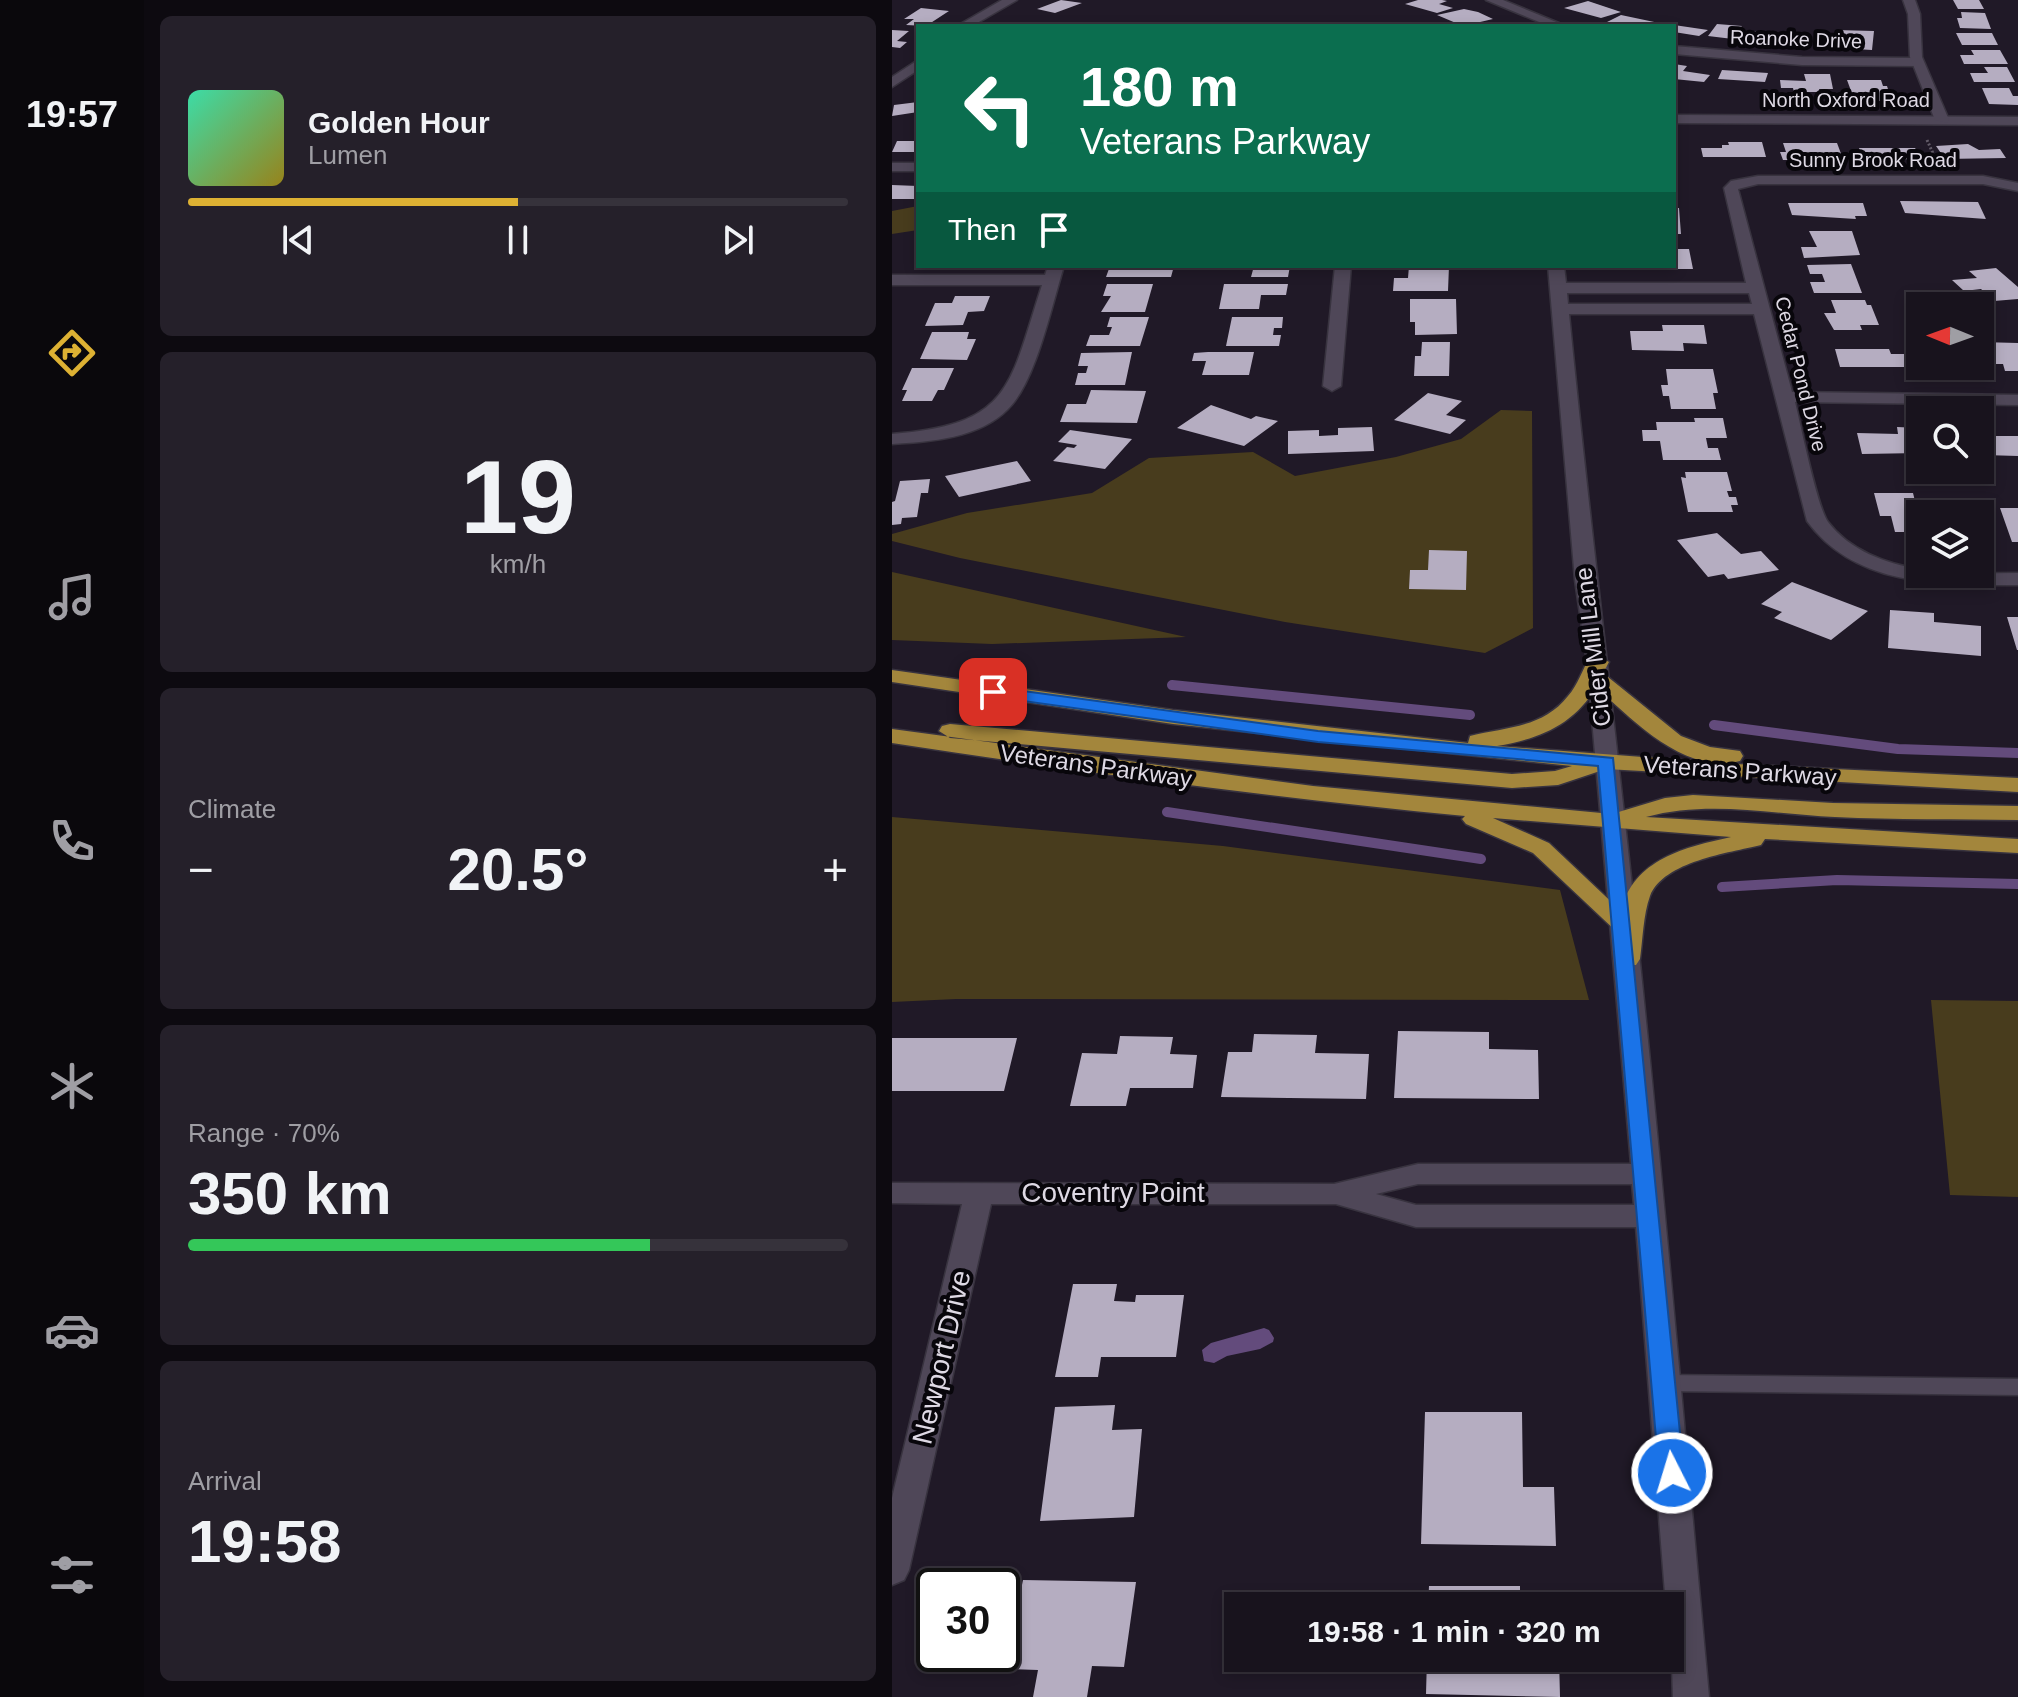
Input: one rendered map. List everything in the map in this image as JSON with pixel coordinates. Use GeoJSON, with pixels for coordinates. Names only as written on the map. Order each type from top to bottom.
{"type":"FeatureCollection","features":[{"type":"Feature","properties":{"kind":"highway"},"geometry":{"type":"LineString","coordinates":[[1402,746],[1497,740],[1542,726],[1577,700],[1599,671],[1655,731],[1695,751],[1781,760],[2018,771]]}},
{"type":"Feature","properties":{"kind":"highway","name":"Veterans Parkway"},"geometry":{"type":"LineString","coordinates":[[892,676],[1115,711],[1402,746],[1720,771],[2018,785]]}},
{"type":"Feature","properties":{"kind":"highway"},"geometry":{"type":"LineString","coordinates":[[892,727],[1512,781],[1558,778],[1607,762]]}},
{"type":"Feature","properties":{"kind":"highway","name":"Veterans Parkway"},"geometry":{"type":"LineString","coordinates":[[892,736],[1207,782],[1445,808],[1612,823],[2018,846]]}},
{"type":"Feature","properties":{"kind":"highway"},"geometry":{"type":"LineString","coordinates":[[1612,823],[1643,808],[1696,802],[1831,810],[2018,813]]}},
{"type":"Feature","properties":{"kind":"highway"},"geometry":{"type":"LineString","coordinates":[[1445,808],[1521,837],[1541,848],[1623,926]]}},
{"type":"Feature","properties":{"kind":"highway"},"geometry":{"type":"LineString","coordinates":[[1627,959],[1640,891],[1651,878],[1677,859],[1778,834]]}},
{"type":"Feature","properties":{"kind":"street"},"geometry":{"type":"LineString","coordinates":[[967,24],[1011,0]]}},
{"type":"Feature","properties":{"kind":"street"},"geometry":{"type":"LineString","coordinates":[[1492,0],[1555,24]]}},
{"type":"Feature","properties":{"kind":"street"},"geometry":{"type":"LineString","coordinates":[[1909,0],[1914,14],[1917,62],[1942,120]]}},
{"type":"Feature","properties":{"kind":"street","name":"Roanoke Drive"},"geometry":{"type":"LineString","coordinates":[[1676,50],[1802,61],[1917,62]]}},
{"type":"Feature","properties":{"kind":"street"},"geometry":{"type":"LineString","coordinates":[[892,83],[916,65]]}},
{"type":"Feature","properties":{"kind":"street","name":"North Oxford Road"},"geometry":{"type":"LineString","coordinates":[[1676,119],[2018,121]]}},
{"type":"Feature","properties":{"kind":"street"},"geometry":{"type":"LineString","coordinates":[[892,167],[916,167]]}},
{"type":"Feature","properties":{"kind":"street","name":"Sunny Brook Road"},"geometry":{"type":"LineString","coordinates":[[1732,182],[1983,180],[2016,184]]}},
{"type":"Feature","properties":{"kind":"street","name":"Cedar Pond Drive"},"geometry":{"type":"LineString","coordinates":[[1732,182],[1731,194],[1817,521],[1841,548],[1883,568],[1928,577],[2018,579]]}},
{"type":"Feature","properties":{"kind":"street"},"geometry":{"type":"LineString","coordinates":[[1332,386],[1343,268]]}},
{"type":"Feature","properties":{"kind":"street","name":"Cider Mill Lane"},"geometry":{"type":"LineString","coordinates":[[1556,268],[1585,580],[1599,671],[1627,959],[1691,1697]]}},
{"type":"Feature","properties":{"kind":"street"},"geometry":{"type":"LineString","coordinates":[[892,280],[1054,273],[1010,397],[985,417],[936,434],[892,439]]}},
{"type":"Feature","properties":{"kind":"street"},"geometry":{"type":"LineString","coordinates":[[1559,298],[1757,288]]}},
{"type":"Feature","properties":{"kind":"street"},"geometry":{"type":"LineString","coordinates":[[1559,298],[1762,309]]}},
{"type":"Feature","properties":{"kind":"street"},"geometry":{"type":"LineString","coordinates":[[1784,397],[2018,400]]}},
{"type":"Feature","properties":{"kind":"street","name":"Coventry Point"},"geometry":{"type":"LineString","coordinates":[[892,1193],[1334,1194],[1418,1174],[1644,1174]]}},
{"type":"Feature","properties":{"kind":"street","name":"Newport Drive"},"geometry":{"type":"LineString","coordinates":[[892,1570],[979,1191]]}},
{"type":"Feature","properties":{"kind":"street","name":"Coventry Point"},"geometry":{"type":"LineString","coordinates":[[1334,1194],[1416,1216],[1648,1216]]}},
{"type":"Feature","properties":{"kind":"lane"},"geometry":{"type":"LineString","coordinates":[[1664,1383],[2018,1387]]}},
{"type":"Feature","properties":{"kind":"path"},"geometry":{"type":"LineString","coordinates":[[1927,139],[1941,172]]}},
{"type":"Feature","properties":{"kind":"shaded area"},"geometry":{"type":"Polygon","coordinates":[[[916,206],[916,230],[892,234],[892,211],[916,206]]]}},
{"type":"Feature","properties":{"kind":"shaded area"},"geometry":{"type":"Polygon","coordinates":[[[1501,410],[1532,411],[1533,628],[1485,653],[1285,622],[960,558],[892,541],[892,534],[967,513],[1092,493],[1149,458],[1253,452],[1295,476],[1396,457],[1461,439],[1501,410]]]}},
{"type":"Feature","properties":{"kind":"shaded area"},"geometry":{"type":"Polygon","coordinates":[[[892,572],[1186,637],[992,644],[892,640],[892,572]]]}},
{"type":"Feature","properties":{"kind":"shaded area"},"geometry":{"type":"Polygon","coordinates":[[[892,817],[1223,846],[1560,890],[1589,1000],[956,999],[892,1002],[892,817]]]}},
{"type":"Feature","properties":{"kind":"shaded area"},"geometry":{"type":"Polygon","coordinates":[[[1931,1000],[2018,1001],[2018,1197],[1950,1195],[1931,1000]]]}},
{"type":"Feature","properties":{"kind":"shaded area"},"geometry":{"type":"Polygon","coordinates":[[[1264,1328],[1269,1330],[1273,1342],[1214,1363],[1204,1361],[1202,1350],[1211,1343],[1264,1328]]]}},
{"type":"Feature","properties":{"kind":"building"},"geometry":{"type":"Polygon","coordinates":[[[1061,0],[1082,3],[1055,13],[1037,9],[1061,0]]]}},
{"type":"Feature","properties":{"kind":"building"},"geometry":{"type":"Polygon","coordinates":[[[1418,0],[1447,1],[1439,4],[1453,8],[1437,13],[1405,4],[1418,0]]]}},
{"type":"Feature","properties":{"kind":"building"},"geometry":{"type":"Polygon","coordinates":[[[1953,0],[1979,0],[1984,9],[1958,9],[1953,0]]]}},
{"type":"Feature","properties":{"kind":"building"},"geometry":{"type":"Polygon","coordinates":[[[1588,1],[1621,12],[1601,18],[1564,8],[1588,1]]]}},
{"type":"Feature","properties":{"kind":"building"},"geometry":{"type":"Polygon","coordinates":[[[921,8],[949,11],[929,24],[906,25],[914,19],[904,19],[921,8]]]}},
{"type":"Feature","properties":{"kind":"building"},"geometry":{"type":"Polygon","coordinates":[[[1464,9],[1493,19],[1458,24],[1437,15],[1464,9]]]}},
{"type":"Feature","properties":{"kind":"building"},"geometry":{"type":"Polygon","coordinates":[[[1961,12],[1985,13],[1991,29],[1960,28],[1957,18],[1962,18],[1961,12]]]}},
{"type":"Feature","properties":{"kind":"building"},"geometry":{"type":"Polygon","coordinates":[[[1621,15],[1659,23],[1616,24],[1607,22],[1621,15]]]}},
{"type":"Feature","properties":{"kind":"building"},"geometry":{"type":"Polygon","coordinates":[[[1717,24],[1742,26],[1739,30],[1761,32],[1753,44],[1731,42],[1733,39],[1708,36],[1717,24]]]}},
{"type":"Feature","properties":{"kind":"building"},"geometry":{"type":"Polygon","coordinates":[[[1676,25],[1708,30],[1699,36],[1676,32],[1676,25]]]}},
{"type":"Feature","properties":{"kind":"building"},"geometry":{"type":"Polygon","coordinates":[[[892,30],[909,31],[897,41],[907,42],[900,48],[892,47],[892,30]]]}},
{"type":"Feature","properties":{"kind":"building"},"geometry":{"type":"Polygon","coordinates":[[[1836,30],[1874,31],[1872,50],[1837,48],[1836,30]]]}},
{"type":"Feature","properties":{"kind":"building"},"geometry":{"type":"Polygon","coordinates":[[[1956,33],[1992,33],[1998,45],[1962,45],[1956,33]]]}},
{"type":"Feature","properties":{"kind":"building"},"geometry":{"type":"Polygon","coordinates":[[[1771,36],[1807,37],[1808,47],[1772,43],[1771,36]]]}},
{"type":"Feature","properties":{"kind":"building"},"geometry":{"type":"Polygon","coordinates":[[[1971,50],[2000,50],[2008,64],[1964,64],[1960,55],[1974,55],[1971,50]]]}},
{"type":"Feature","properties":{"kind":"building"},"geometry":{"type":"Polygon","coordinates":[[[1676,64],[1687,66],[1683,71],[1710,75],[1704,82],[1676,79],[1676,64]]]}},
{"type":"Feature","properties":{"kind":"building"},"geometry":{"type":"Polygon","coordinates":[[[1984,67],[2007,67],[2015,82],[1974,82],[1970,73],[1988,73],[1984,67]]]}},
{"type":"Feature","properties":{"kind":"building"},"geometry":{"type":"Polygon","coordinates":[[[1722,70],[1768,73],[1765,82],[1718,79],[1722,70]]]}},
{"type":"Feature","properties":{"kind":"building"},"geometry":{"type":"Polygon","coordinates":[[[1804,74],[1830,74],[1833,89],[1794,92],[1793,88],[1781,88],[1780,80],[1806,81],[1804,74]]]}},
{"type":"Feature","properties":{"kind":"building"},"geometry":{"type":"Polygon","coordinates":[[[1847,80],[1881,80],[1883,86],[1887,86],[1892,102],[1854,99],[1847,80]]]}},
{"type":"Feature","properties":{"kind":"building"},"geometry":{"type":"Polygon","coordinates":[[[1982,88],[2009,88],[2013,96],[2018,96],[2018,105],[1989,104],[1982,88]]]}},
{"type":"Feature","properties":{"kind":"building"},"geometry":{"type":"Polygon","coordinates":[[[1774,97],[1801,97],[1803,105],[1777,104],[1774,97]]]}},
{"type":"Feature","properties":{"kind":"building"},"geometry":{"type":"Polygon","coordinates":[[[916,102],[916,112],[892,116],[894,105],[916,102]]]}},
{"type":"Feature","properties":{"kind":"building"},"geometry":{"type":"Polygon","coordinates":[[[897,141],[916,141],[916,152],[892,152],[897,141]]]}},
{"type":"Feature","properties":{"kind":"building"},"geometry":{"type":"Polygon","coordinates":[[[1728,142],[1762,142],[1766,157],[1703,157],[1701,148],[1722,148],[1722,145],[1729,145],[1728,142]]]}},
{"type":"Feature","properties":{"kind":"building"},"geometry":{"type":"Polygon","coordinates":[[[1783,143],[1837,143],[1843,159],[1805,157],[1806,160],[1783,160],[1780,152],[1786,152],[1783,143]]]}},
{"type":"Feature","properties":{"kind":"building"},"geometry":{"type":"Polygon","coordinates":[[[1968,144],[1979,150],[2000,149],[2006,158],[1945,159],[1936,146],[1968,144]]]}},
{"type":"Feature","properties":{"kind":"building"},"geometry":{"type":"Polygon","coordinates":[[[1859,148],[1915,148],[1923,152],[1927,159],[1863,160],[1859,148]]]}},
{"type":"Feature","properties":{"kind":"building"},"geometry":{"type":"Polygon","coordinates":[[[892,185],[916,186],[916,199],[892,199],[892,185]]]}},
{"type":"Feature","properties":{"kind":"building"},"geometry":{"type":"Polygon","coordinates":[[[1900,201],[1978,202],[1986,219],[1905,213],[1900,201]]]}},
{"type":"Feature","properties":{"kind":"building"},"geometry":{"type":"Polygon","coordinates":[[[1788,203],[1863,203],[1867,216],[1855,216],[1856,219],[1792,215],[1788,203]]]}},
{"type":"Feature","properties":{"kind":"building"},"geometry":{"type":"Polygon","coordinates":[[[1676,208],[1679,208],[1681,234],[1676,234],[1676,208]]]}},
{"type":"Feature","properties":{"kind":"building"},"geometry":{"type":"Polygon","coordinates":[[[1809,231],[1852,231],[1860,255],[1804,258],[1801,247],[1817,247],[1809,231]]]}},
{"type":"Feature","properties":{"kind":"building"},"geometry":{"type":"Polygon","coordinates":[[[1676,249],[1689,249],[1693,269],[1624,269],[1676,268],[1676,249]]]}},
{"type":"Feature","properties":{"kind":"building"},"geometry":{"type":"Polygon","coordinates":[[[1851,264],[1862,293],[1814,293],[1810,282],[1825,282],[1822,274],[1810,274],[1807,265],[1851,264]]]}},
{"type":"Feature","properties":{"kind":"building"},"geometry":{"type":"Polygon","coordinates":[[[1109,268],[1173,268],[1171,277],[1106,277],[1109,268]]]}},
{"type":"Feature","properties":{"kind":"building"},"geometry":{"type":"Polygon","coordinates":[[[1253,268],[1290,268],[1288,277],[1251,277],[1253,268]]]}},
{"type":"Feature","properties":{"kind":"building"},"geometry":{"type":"Polygon","coordinates":[[[1409,268],[1449,268],[1448,291],[1393,291],[1394,278],[1408,278],[1409,268]]]}},
{"type":"Feature","properties":{"kind":"building"},"geometry":{"type":"Polygon","coordinates":[[[1996,268],[2018,287],[2018,299],[1994,301],[1994,292],[1981,289],[1964,291],[1952,280],[1977,278],[1969,271],[1996,268]]]}},
{"type":"Feature","properties":{"kind":"building"},"geometry":{"type":"Polygon","coordinates":[[[1107,284],[1153,284],[1145,312],[1101,312],[1111,296],[1103,296],[1107,284]]]}},
{"type":"Feature","properties":{"kind":"building"},"geometry":{"type":"Polygon","coordinates":[[[1224,284],[1288,284],[1286,295],[1261,295],[1259,309],[1219,309],[1224,284]]]}},
{"type":"Feature","properties":{"kind":"building"},"geometry":{"type":"Polygon","coordinates":[[[955,296],[990,296],[984,311],[968,312],[963,325],[925,326],[935,303],[952,303],[955,296]]]}},
{"type":"Feature","properties":{"kind":"building"},"geometry":{"type":"Polygon","coordinates":[[[1410,299],[1456,299],[1457,334],[1415,335],[1415,322],[1410,322],[1410,299]]]}},
{"type":"Feature","properties":{"kind":"building"},"geometry":{"type":"Polygon","coordinates":[[[1831,300],[1865,300],[1867,305],[1871,305],[1879,325],[1860,325],[1862,330],[1834,330],[1824,313],[1836,313],[1831,300]]]}},
{"type":"Feature","properties":{"kind":"building"},"geometry":{"type":"Polygon","coordinates":[[[1110,317],[1149,317],[1140,346],[1086,346],[1090,335],[1109,335],[1112,327],[1107,327],[1110,317]]]}},
{"type":"Feature","properties":{"kind":"building"},"geometry":{"type":"Polygon","coordinates":[[[1232,317],[1283,317],[1282,328],[1274,328],[1273,335],[1281,335],[1279,346],[1226,346],[1232,317]]]}},
{"type":"Feature","properties":{"kind":"building"},"geometry":{"type":"Polygon","coordinates":[[[1662,325],[1704,325],[1707,344],[1683,343],[1684,351],[1632,350],[1630,331],[1663,331],[1662,325]]]}},
{"type":"Feature","properties":{"kind":"building"},"geometry":{"type":"Polygon","coordinates":[[[932,332],[969,332],[967,339],[976,339],[967,360],[920,359],[932,332]]]}},
{"type":"Feature","properties":{"kind":"building"},"geometry":{"type":"Polygon","coordinates":[[[1422,342],[1450,342],[1449,376],[1414,376],[1415,356],[1421,356],[1422,342]]]}},
{"type":"Feature","properties":{"kind":"building"},"geometry":{"type":"Polygon","coordinates":[[[1994,342],[2018,343],[2018,371],[2005,371],[2003,364],[1994,364],[1994,342]]]}},
{"type":"Feature","properties":{"kind":"building"},"geometry":{"type":"Polygon","coordinates":[[[1835,349],[1889,349],[1891,354],[1906,354],[1906,367],[1840,367],[1835,349]]]}},
{"type":"Feature","properties":{"kind":"building"},"geometry":{"type":"Polygon","coordinates":[[[1132,352],[1125,385],[1075,385],[1078,373],[1086,373],[1088,366],[1078,366],[1081,353],[1132,352]]]}},
{"type":"Feature","properties":{"kind":"building"},"geometry":{"type":"Polygon","coordinates":[[[1254,352],[1249,375],[1202,375],[1206,361],[1192,361],[1194,353],[1254,352]]]}},
{"type":"Feature","properties":{"kind":"building"},"geometry":{"type":"Polygon","coordinates":[[[912,368],[954,368],[944,390],[938,390],[932,401],[902,401],[907,390],[902,390],[912,368]]]}},
{"type":"Feature","properties":{"kind":"building"},"geometry":{"type":"Polygon","coordinates":[[[1666,369],[1713,369],[1718,393],[1713,393],[1716,409],[1671,409],[1669,396],[1663,396],[1661,385],[1668,385],[1666,369]]]}},
{"type":"Feature","properties":{"kind":"building"},"geometry":{"type":"Polygon","coordinates":[[[1091,390],[1146,391],[1137,423],[1060,422],[1067,404],[1086,404],[1091,390]]]}},
{"type":"Feature","properties":{"kind":"building"},"geometry":{"type":"Polygon","coordinates":[[[1428,393],[1462,401],[1446,415],[1466,420],[1450,434],[1394,420],[1428,393]]]}},
{"type":"Feature","properties":{"kind":"building"},"geometry":{"type":"Polygon","coordinates":[[[1211,405],[1251,419],[1256,416],[1278,421],[1244,446],[1177,428],[1211,405]]]}},
{"type":"Feature","properties":{"kind":"building"},"geometry":{"type":"Polygon","coordinates":[[[1694,418],[1723,418],[1727,438],[1706,438],[1708,448],[1718,448],[1721,460],[1663,460],[1660,441],[1643,441],[1642,430],[1657,430],[1656,422],[1695,422],[1694,418]]]}},
{"type":"Feature","properties":{"kind":"building"},"geometry":{"type":"Polygon","coordinates":[[[1372,427],[1374,451],[1288,454],[1288,431],[1319,430],[1319,436],[1338,435],[1338,428],[1372,427]]]}},
{"type":"Feature","properties":{"kind":"building"},"geometry":{"type":"Polygon","coordinates":[[[1897,427],[1906,427],[1906,453],[1862,454],[1857,433],[1898,434],[1897,427]]]}},
{"type":"Feature","properties":{"kind":"building"},"geometry":{"type":"Polygon","coordinates":[[[1070,430],[1132,439],[1105,469],[1053,461],[1067,447],[1077,445],[1058,442],[1070,430]]]}},
{"type":"Feature","properties":{"kind":"building"},"geometry":{"type":"Polygon","coordinates":[[[1994,436],[2018,436],[2018,456],[1994,455],[1994,436]]]}},
{"type":"Feature","properties":{"kind":"building"},"geometry":{"type":"Polygon","coordinates":[[[1017,461],[1031,481],[959,497],[945,476],[1017,461]]]}},
{"type":"Feature","properties":{"kind":"building"},"geometry":{"type":"Polygon","coordinates":[[[1685,472],[1727,472],[1732,491],[1727,491],[1729,497],[1736,497],[1738,505],[1731,505],[1733,512],[1688,512],[1681,477],[1686,478],[1685,472]]]}},
{"type":"Feature","properties":{"kind":"building"},"geometry":{"type":"Polygon","coordinates":[[[930,479],[928,493],[921,493],[917,517],[902,518],[901,524],[892,525],[892,502],[895,501],[900,481],[930,479]]]}},
{"type":"Feature","properties":{"kind":"building"},"geometry":{"type":"Polygon","coordinates":[[[1874,493],[1913,493],[1915,500],[1906,500],[1906,532],[1895,532],[1891,516],[1880,516],[1874,493]]]}},
{"type":"Feature","properties":{"kind":"building"},"geometry":{"type":"Polygon","coordinates":[[[2000,508],[2018,508],[2018,542],[2012,542],[2000,508]]]}},
{"type":"Feature","properties":{"kind":"building"},"geometry":{"type":"Polygon","coordinates":[[[1717,533],[1741,554],[1761,551],[1779,570],[1728,579],[1724,574],[1708,577],[1677,540],[1717,533]]]}},
{"type":"Feature","properties":{"kind":"building"},"geometry":{"type":"Polygon","coordinates":[[[1429,550],[1467,551],[1466,590],[1409,589],[1410,570],[1428,570],[1429,550]]]}},
{"type":"Feature","properties":{"kind":"building"},"geometry":{"type":"Polygon","coordinates":[[[1792,582],[1868,611],[1831,640],[1774,618],[1782,612],[1761,604],[1792,582]]]}},
{"type":"Feature","properties":{"kind":"building"},"geometry":{"type":"Polygon","coordinates":[[[1890,610],[1934,613],[1934,622],[1981,626],[1981,656],[1888,648],[1890,610]]]}},
{"type":"Feature","properties":{"kind":"building"},"geometry":{"type":"Polygon","coordinates":[[[2007,617],[2018,617],[2018,650],[2017,650],[2007,617]]]}},
{"type":"Feature","properties":{"kind":"building"},"geometry":{"type":"Polygon","coordinates":[[[1398,1031],[1489,1032],[1489,1049],[1538,1050],[1539,1099],[1394,1098],[1398,1031]]]}},
{"type":"Feature","properties":{"kind":"building"},"geometry":{"type":"Polygon","coordinates":[[[1254,1034],[1317,1035],[1315,1053],[1369,1054],[1366,1099],[1221,1097],[1228,1052],[1252,1052],[1254,1034]]]}},
{"type":"Feature","properties":{"kind":"building"},"geometry":{"type":"Polygon","coordinates":[[[1120,1036],[1173,1037],[1170,1054],[1197,1055],[1193,1088],[1130,1088],[1126,1106],[1070,1106],[1082,1053],[1117,1054],[1120,1036]]]}},
{"type":"Feature","properties":{"kind":"building"},"geometry":{"type":"Polygon","coordinates":[[[892,1038],[1017,1038],[1004,1091],[892,1091],[892,1038]]]}},
{"type":"Feature","properties":{"kind":"building"},"geometry":{"type":"Polygon","coordinates":[[[1073,1284],[1117,1284],[1114,1301],[1135,1302],[1136,1295],[1184,1295],[1176,1357],[1101,1357],[1098,1377],[1055,1377],[1073,1284]]]}},
{"type":"Feature","properties":{"kind":"building"},"geometry":{"type":"Polygon","coordinates":[[[1115,1405],[1112,1430],[1142,1429],[1134,1517],[1040,1521],[1055,1407],[1115,1405]]]}},
{"type":"Feature","properties":{"kind":"building"},"geometry":{"type":"Polygon","coordinates":[[[1425,1412],[1522,1412],[1523,1487],[1554,1487],[1556,1546],[1421,1544],[1425,1412]]]}},
{"type":"Feature","properties":{"kind":"building"},"geometry":{"type":"Polygon","coordinates":[[[1023,1580],[1136,1582],[1124,1667],[1092,1666],[1087,1697],[1033,1697],[1038,1670],[1020,1669],[1020,1595],[1023,1580]]]}},
{"type":"Feature","properties":{"kind":"building"},"geometry":{"type":"Polygon","coordinates":[[[1429,1586],[1520,1586],[1520,1592],[1429,1592],[1429,1586]]]}},
{"type":"Feature","properties":{"kind":"building"},"geometry":{"type":"Polygon","coordinates":[[[1427,1672],[1559,1672],[1560,1697],[1426,1694],[1427,1672]]]}},
{"type":"Feature","properties":{"kind":"waterway"},"geometry":{"type":"LineString","coordinates":[[1172,685],[1470,715]]}},
{"type":"Feature","properties":{"kind":"waterway"},"geometry":{"type":"LineString","coordinates":[[1714,725],[1898,749],[2018,753]]}},
{"type":"Feature","properties":{"kind":"waterway"},"geometry":{"type":"LineString","coordinates":[[1167,812],[1481,859]]}},
{"type":"Feature","properties":{"kind":"waterway"},"geometry":{"type":"LineString","coordinates":[[1722,887],[1837,880],[2018,884]]}},
{"type":"Feature","properties":{"kind":"route"},"geometry":{"type":"LineString","coordinates":[[993,692],[1318,737],[1607,762],[1672,1473]]}}]}
